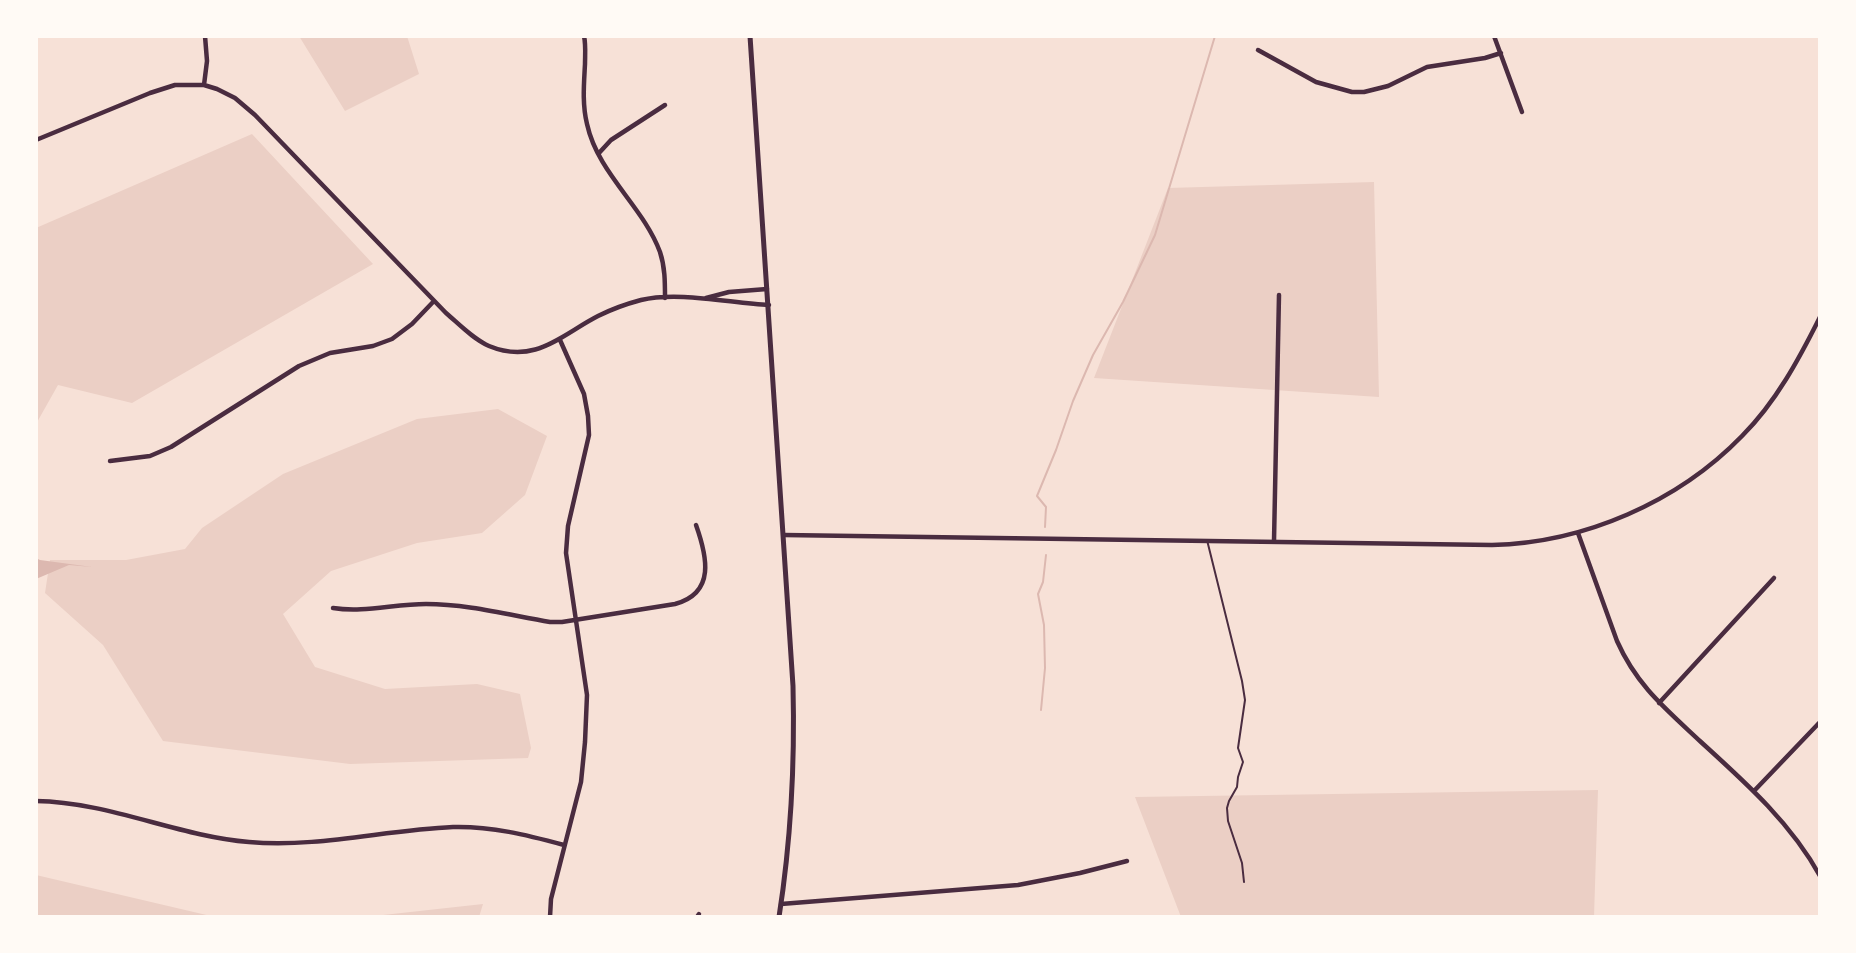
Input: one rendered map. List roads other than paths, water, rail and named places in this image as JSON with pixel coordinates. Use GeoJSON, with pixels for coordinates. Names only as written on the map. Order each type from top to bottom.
{"type":"FeatureCollection","features":[{"type":"Feature","properties":{"kind":"street"},"geometry":{"type":"LineString","coordinates":[[204,85],[207,61],[205,36]]}},
{"type":"Feature","properties":{"kind":"street"},"geometry":{"type":"LineString","coordinates":[[584,36],[584,94],[587,124],[599,153],[617,186],[653,237],[661,254],[666,278],[665,298]]}},
{"type":"Feature","properties":{"kind":"street"},"geometry":{"type":"LineString","coordinates":[[750,36],[784,535],[794,726],[790,830],[779,917]]}},
{"type":"Feature","properties":{"kind":"street"},"geometry":{"type":"LineString","coordinates":[[1494,36],[1522,112]]}},
{"type":"Feature","properties":{"kind":"street"},"geometry":{"type":"LineString","coordinates":[[1258,50],[1317,82],[1352,93],[1364,93],[1388,86],[1427,67],[1485,58],[1501,53]]}},
{"type":"Feature","properties":{"kind":"street"},"geometry":{"type":"LineString","coordinates":[[36,140],[175,84],[204,85],[235,98],[255,115],[434,301],[474,337],[503,350],[530,350],[560,340],[597,316],[644,299],[703,299],[769,305]]}},
{"type":"Feature","properties":{"kind":"street"},"geometry":{"type":"LineString","coordinates":[[599,153],[611,140],[665,105]]}},
{"type":"Feature","properties":{"kind":"street"},"geometry":{"type":"LineString","coordinates":[[703,299],[729,292],[767,289]]}},
{"type":"Feature","properties":{"kind":"street"},"geometry":{"type":"LineString","coordinates":[[1274,542],[1279,295]]}},
{"type":"Feature","properties":{"kind":"street"},"geometry":{"type":"LineString","coordinates":[[110,461],[150,456],[171,447],[299,366],[330,353],[373,346],[392,339],[412,324],[434,301]]}},
{"type":"Feature","properties":{"kind":"street"},"geometry":{"type":"LineString","coordinates":[[784,535],[1514,545],[1578,533],[1607,523],[1673,491],[1721,456],[1743,435],[1767,406],[1795,365],[1820,317]]}},
{"type":"Feature","properties":{"kind":"street"},"geometry":{"type":"LineString","coordinates":[[550,917],[550,899],[581,782],[586,694],[566,540],[570,512],[589,435],[584,394],[560,340]]}},
{"type":"Feature","properties":{"kind":"street"},"geometry":{"type":"LineString","coordinates":[[333,608],[351,611],[425,604],[550,621],[675,604],[686,601],[694,595],[705,577],[706,565],[696,525]]}},
{"type":"Feature","properties":{"kind":"street"},"geometry":{"type":"LineString","coordinates":[[1578,533],[1624,656],[1641,684],[1754,791],[1799,842],[1820,876]]}},
{"type":"Feature","properties":{"kind":"street"},"geometry":{"type":"LineString","coordinates":[[1659,703],[1774,578]]}},
{"type":"Feature","properties":{"kind":"street"},"geometry":{"type":"LineString","coordinates":[[1754,791],[1820,722]]}},
{"type":"Feature","properties":{"kind":"street"},"geometry":{"type":"LineString","coordinates":[[36,801],[60,801],[108,810],[214,838],[248,842],[315,843],[453,827],[498,829],[564,845]]}},
{"type":"Feature","properties":{"kind":"street"},"geometry":{"type":"LineString","coordinates":[[781,904],[1018,885],[1126,861]]}},
{"type":"Feature","properties":{"kind":"lane"},"geometry":{"type":"LineString","coordinates":[[1207,540],[1245,700],[1238,740],[1243,762],[1237,787],[1228,801],[1227,808],[1228,821],[1242,863],[1244,882]]}},
{"type":"Feature","properties":{"kind":"waterway"},"geometry":{"type":"LineString","coordinates":[[1045,527],[1046,507],[1037,496],[1093,355],[1123,302],[1155,235],[1215,36]]}},
{"type":"Feature","properties":{"kind":"waterway"},"geometry":{"type":"LineString","coordinates":[[1041,710],[1045,668],[1044,625],[1038,594],[1043,582],[1046,555]]}}]}
